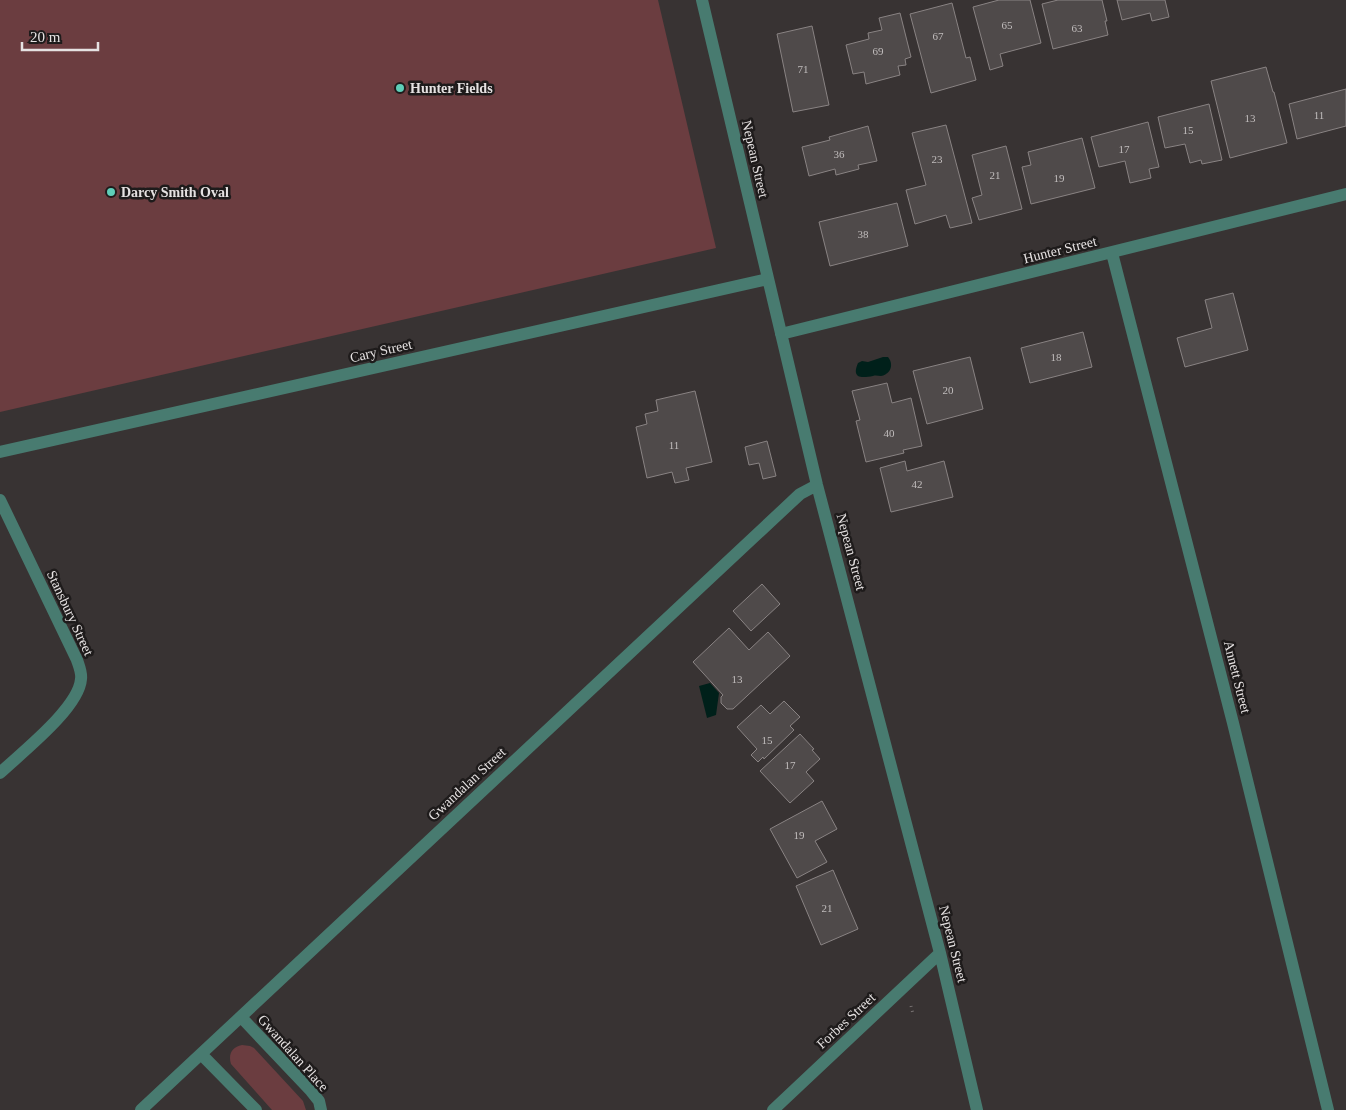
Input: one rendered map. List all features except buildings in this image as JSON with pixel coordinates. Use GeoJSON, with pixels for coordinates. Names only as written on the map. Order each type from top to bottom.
{"type":"FeatureCollection","features":[{"type":"Feature","properties":{"kind":"street","name":"Nepean Street"},"geometry":{"type":"LineString","coordinates":[[704,0],[817,485],[940,954],[978,1110]]}},
{"type":"Feature","properties":{"kind":"street","name":"Hunter Street"},"geometry":{"type":"LineString","coordinates":[[781,334],[1346,194]]}},
{"type":"Feature","properties":{"kind":"street","name":"Annett Street"},"geometry":{"type":"LineString","coordinates":[[1112,253],[1233,723],[1328,1110]]}},
{"type":"Feature","properties":{"kind":"street","name":"Cary Street"},"geometry":{"type":"LineString","coordinates":[[0,452],[768,279]]}},
{"type":"Feature","properties":{"kind":"street","name":"Gwandalan Street"},"geometry":{"type":"LineString","coordinates":[[141,1110],[800,494],[817,485]]}},
{"type":"Feature","properties":{"kind":"street","name":"Stansbury Street"},"geometry":{"type":"LineString","coordinates":[[0,500],[77,660],[81,679],[71,704],[62,715],[0,774]]}},
{"type":"Feature","properties":{"kind":"street","name":"Forbes Street"},"geometry":{"type":"LineString","coordinates":[[773,1110],[940,954]]}},
{"type":"Feature","properties":{"kind":"street","name":"Gwandalan Place"},"geometry":{"type":"LineString","coordinates":[[241,1017],[311,1090],[319,1101],[321,1110]]}},
{"type":"Feature","properties":{"kind":"street"},"geometry":{"type":"LineString","coordinates":[[201,1054],[256,1110]]}},
{"type":"Feature","properties":{"kind":"shaded area"},"geometry":{"type":"Polygon","coordinates":[[[0,0],[658,0],[716,248],[0,412],[0,0]]]}},
{"type":"Feature","properties":{"kind":"shaded area"},"geometry":{"type":"Polygon","coordinates":[[[888,357],[891,363],[887,373],[881,376],[865,377],[857,375],[856,368],[858,363],[888,357]]]}},
{"type":"Feature","properties":{"kind":"shaded area"},"geometry":{"type":"Polygon","coordinates":[[[710,683],[719,693],[716,715],[707,718],[699,686],[710,683]]]}},
{"type":"Feature","properties":{"kind":"shaded area"},"geometry":{"type":"Polygon","coordinates":[[[242,1045],[254,1048],[303,1101],[306,1110],[272,1110],[231,1064],[230,1057],[232,1052],[236,1047],[242,1045]]]}},
{"type":"Feature","properties":{"kind":"place","name":"Hunter Fields"},"geometry":{"type":"Point","coordinates":[400,88]}},
{"type":"Feature","properties":{"kind":"place","name":"Darcy Smith Oval"},"geometry":{"type":"Point","coordinates":[111,192]}}]}
